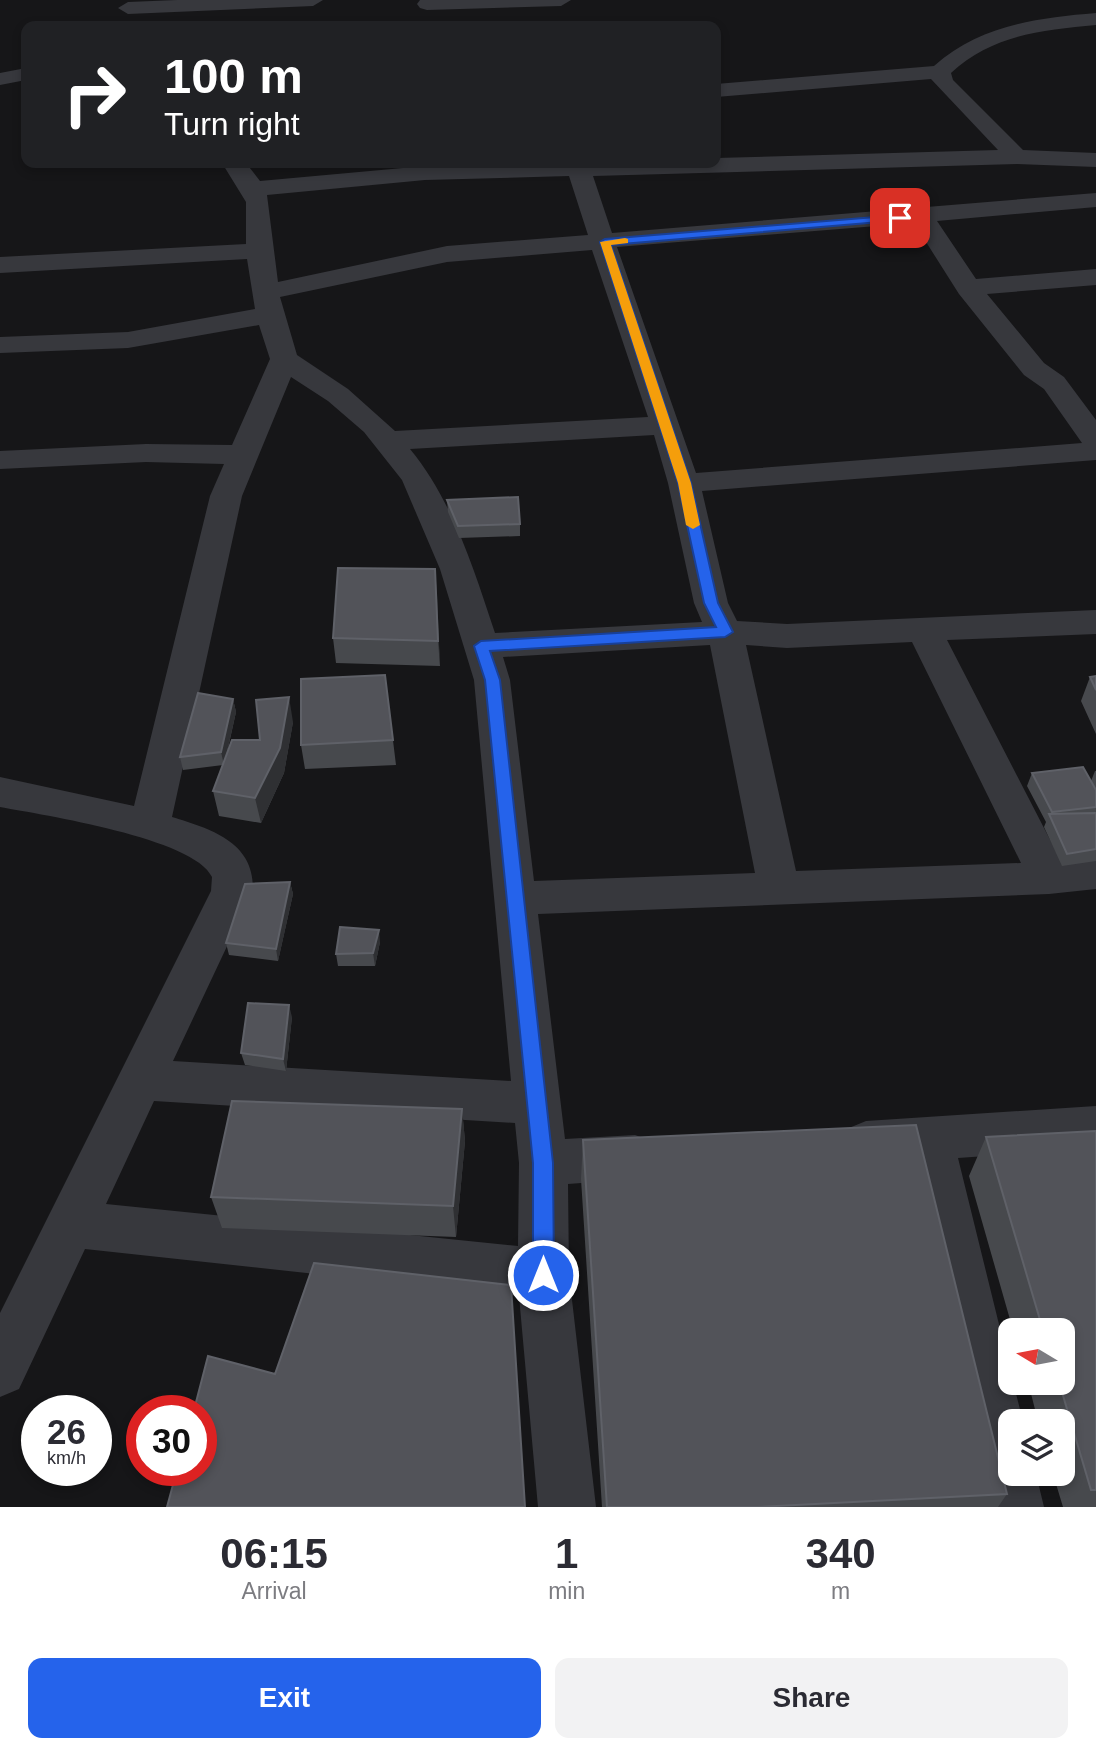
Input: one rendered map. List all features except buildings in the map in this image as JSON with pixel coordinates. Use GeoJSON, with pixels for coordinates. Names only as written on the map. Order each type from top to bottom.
{"type":"FeatureCollection","features":[{"type":"Feature","properties":{"kind":"street"},"geometry":{"type":"LineString","coordinates":[[125,4],[313,0]]}},
{"type":"Feature","properties":{"kind":"street"},"geometry":{"type":"LineString","coordinates":[[426,2],[561,0]]}},
{"type":"Feature","properties":{"kind":"street"},"geometry":{"type":"LineString","coordinates":[[426,2],[439,21]]}},
{"type":"Feature","properties":{"kind":"street"},"geometry":{"type":"LineString","coordinates":[[125,4],[143,21]]}},
{"type":"Feature","properties":{"kind":"street"},"geometry":{"type":"LineString","coordinates":[[721,90],[940,72],[961,50],[985,37],[1060,22],[1096,19]]}},
{"type":"Feature","properties":{"kind":"street"},"geometry":{"type":"LineString","coordinates":[[940,72],[943,82],[1017,157]]}},
{"type":"Feature","properties":{"kind":"street"},"geometry":{"type":"LineString","coordinates":[[721,163],[1017,157],[1096,160]]}},
{"type":"Feature","properties":{"kind":"street"},"geometry":{"type":"LineString","coordinates":[[150,823],[226,496],[284,359],[259,251],[258,202],[244,176],[424,168]]}},
{"type":"Feature","properties":{"kind":"street"},"geometry":{"type":"LineString","coordinates":[[579,168],[684,483],[711,603],[725,632],[779,888]]}},
{"type":"Feature","properties":{"kind":"street"},"geometry":{"type":"LineString","coordinates":[[0,345],[128,340],[447,254],[1096,200]]}},
{"type":"Feature","properties":{"kind":"street"},"geometry":{"type":"LineString","coordinates":[[922,216],[968,288],[1034,369],[1054,383],[1096,441]]}},
{"type":"Feature","properties":{"kind":"street"},"geometry":{"type":"LineString","coordinates":[[0,265],[259,251]]}},
{"type":"Feature","properties":{"kind":"street"},"geometry":{"type":"LineString","coordinates":[[968,288],[1096,277]]}},
{"type":"Feature","properties":{"kind":"street"},"geometry":{"type":"LineString","coordinates":[[284,359],[338,395],[388,441],[417,478],[457,569],[492,680],[543,1163],[543,1275],[567,1507]]}},
{"type":"Feature","properties":{"kind":"street"},"geometry":{"type":"LineString","coordinates":[[388,441],[666,425]]}},
{"type":"Feature","properties":{"kind":"street"},"geometry":{"type":"LineString","coordinates":[[684,483],[1096,451]]}},
{"type":"Feature","properties":{"kind":"street"},"geometry":{"type":"LineString","coordinates":[[0,460],[146,453],[244,455]]}},
{"type":"Feature","properties":{"kind":"street"},"geometry":{"type":"LineString","coordinates":[[481,646],[725,632],[786,636],[1096,622]]}},
{"type":"Feature","properties":{"kind":"street"},"geometry":{"type":"LineString","coordinates":[[924,630],[1049,878]]}},
{"type":"Feature","properties":{"kind":"street"},"geometry":{"type":"LineString","coordinates":[[0,792],[150,823],[222,857],[233,871],[232,891],[0,1370]]}},
{"type":"Feature","properties":{"kind":"street"},"geometry":{"type":"LineString","coordinates":[[515,898],[1049,878],[1096,873]]}},
{"type":"Feature","properties":{"kind":"street"},"geometry":{"type":"LineString","coordinates":[[140,1080],[536,1102]]}},
{"type":"Feature","properties":{"kind":"street"},"geometry":{"type":"LineString","coordinates":[[819,1146],[1096,1127]]}},
{"type":"Feature","properties":{"kind":"street"},"geometry":{"type":"LineString","coordinates":[[929,1139],[1015,1507]]}},
{"type":"Feature","properties":{"kind":"street"},"geometry":{"type":"LineString","coordinates":[[543,1163],[681,1154]]}},
{"type":"Feature","properties":{"kind":"street"},"geometry":{"type":"LineString","coordinates":[[71,1224],[543,1275]]}},
{"type":"Feature","properties":{"kind":"slow traffic"},"geometry":{"type":"LineString","coordinates":[[625,241],[605,242],[631,329],[666,425],[684,483],[693,525]]}},
{"type":"Feature","properties":{"kind":"route"},"geometry":{"type":"LineString","coordinates":[[543,1275],[543,1163],[492,680],[481,646],[725,632],[711,603],[684,483],[631,329],[605,242],[900,218]]}}]}
